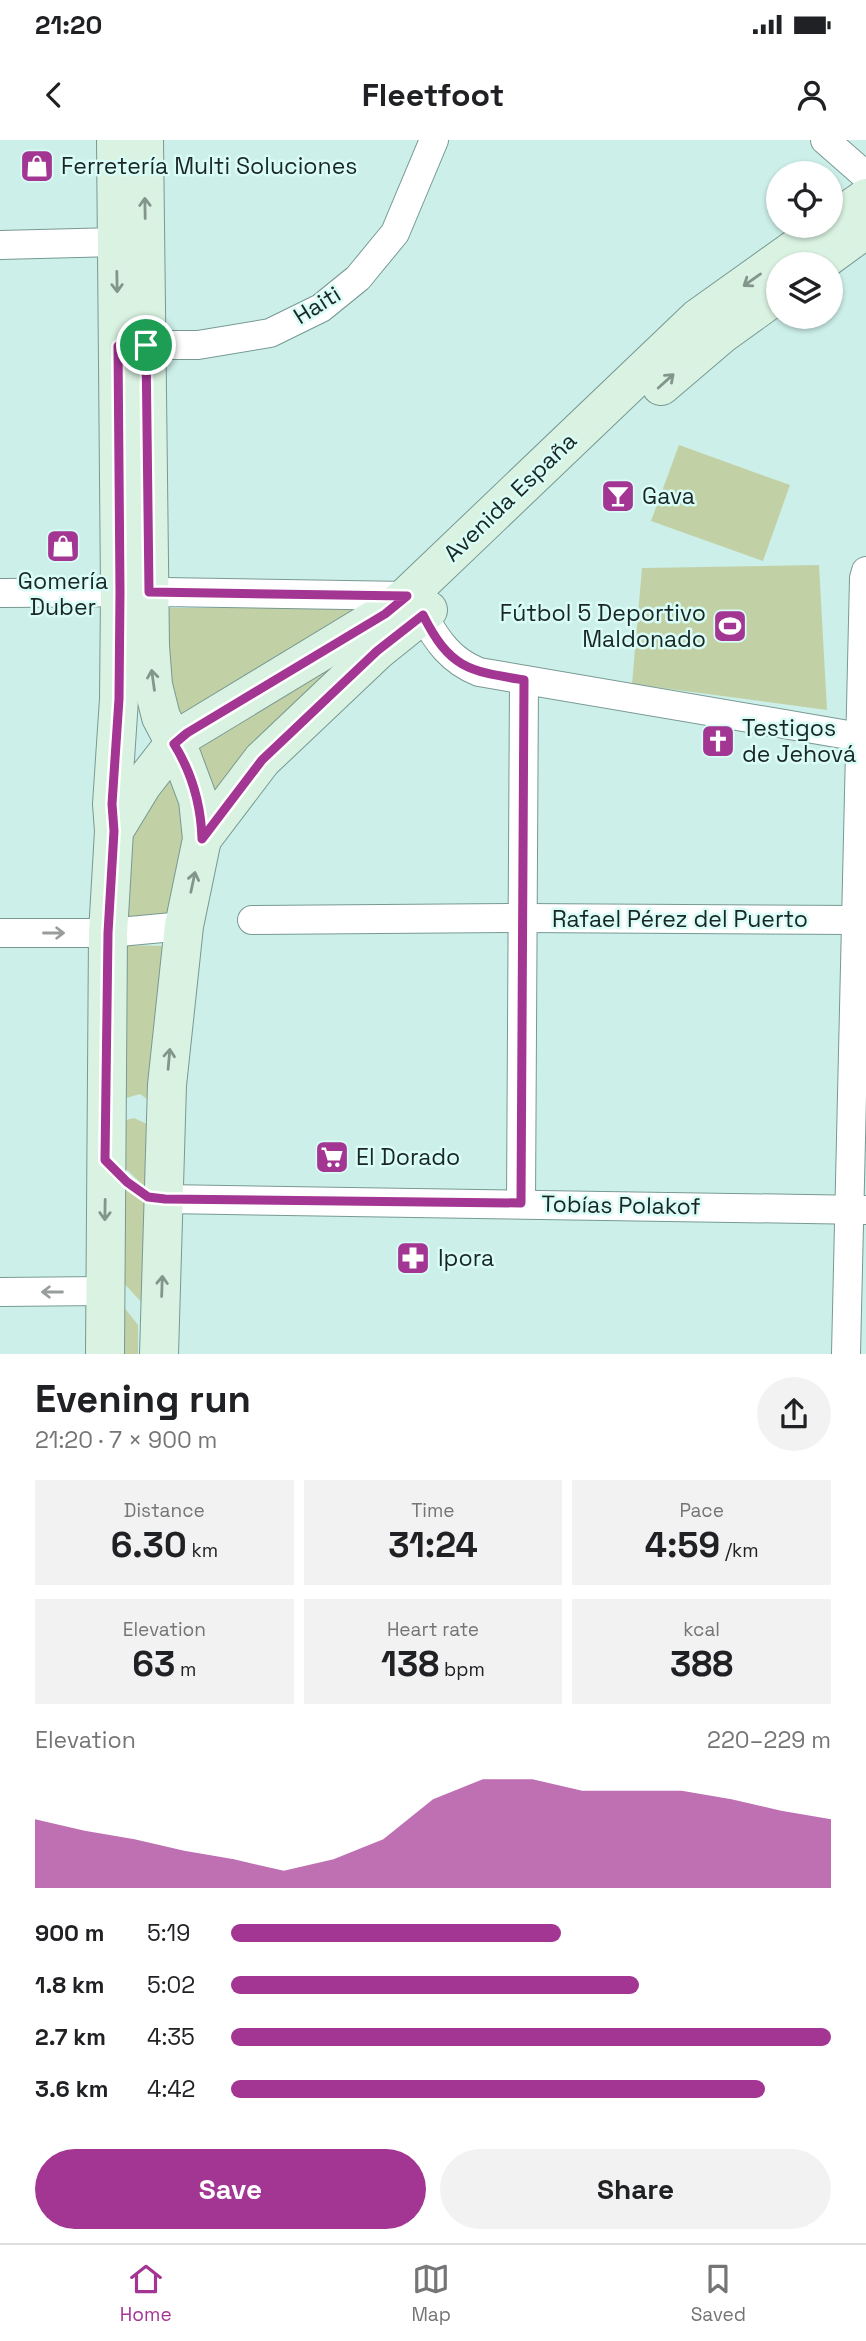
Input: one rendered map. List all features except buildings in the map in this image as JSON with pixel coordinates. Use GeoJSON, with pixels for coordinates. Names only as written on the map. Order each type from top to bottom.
{"type":"FeatureCollection","features":[{"type":"Feature","properties":{"kind":"main road"},"geometry":{"type":"LineString","coordinates":[[116,140],[117,242],[132,346]]}},
{"type":"Feature","properties":{"kind":"main road"},"geometry":{"type":"LineString","coordinates":[[105,1354],[108,933],[114,831],[112,804],[119,699],[135,592],[132,346],[144,140]]}},
{"type":"Feature","properties":{"kind":"main road","name":"Avenida España"},"geometry":{"type":"LineString","coordinates":[[843,214],[866,198]]}},
{"type":"Feature","properties":{"kind":"main road"},"geometry":{"type":"LineString","coordinates":[[834,252],[866,229]]}},
{"type":"Feature","properties":{"kind":"main road","name":"Avenida España"},"geometry":{"type":"LineString","coordinates":[[202,839],[262,760],[377,651],[415,606],[698,318],[809,238]]}},
{"type":"Feature","properties":{"kind":"main road","name":"Avenida España"},"geometry":{"type":"LineString","coordinates":[[114,831],[142,785],[174,744],[187,733],[385,614],[415,606],[668,379],[722,334],[766,302]]}},
{"type":"Feature","properties":{"kind":"main road"},"geometry":{"type":"LineString","coordinates":[[135,592],[150,646],[153,685],[161,717],[182,757],[198,800],[202,839],[184,926],[164,1125],[165,1199],[159,1351]]}},
{"type":"Feature","properties":{"kind":"main road"},"geometry":{"type":"LineString","coordinates":[[106,1143],[125,1109],[133,1105],[155,1115],[164,1125]]}},
{"type":"Feature","properties":{"kind":"main road"},"geometry":{"type":"LineString","coordinates":[[106,1143],[127,1182],[148,1197],[165,1199]]}},
{"type":"Feature","properties":{"kind":"main road"},"geometry":{"type":"LineString","coordinates":[[104,1292],[121,1295],[138,1311],[151,1330],[159,1351]]}},
{"type":"Feature","properties":{"kind":"street","name":"Haiti"},"geometry":{"type":"LineString","coordinates":[[132,346],[198,345],[270,333],[321,308],[358,278],[395,233],[433,140]]}},
{"type":"Feature","properties":{"kind":"street"},"geometry":{"type":"LineString","coordinates":[[825,140],[866,176]]}},
{"type":"Feature","properties":{"kind":"street"},"geometry":{"type":"LineString","coordinates":[[0,246],[117,242]]}},
{"type":"Feature","properties":{"kind":"street"},"geometry":{"type":"LineString","coordinates":[[846,1354],[858,1210],[856,920],[865,575]]}},
{"type":"Feature","properties":{"kind":"street"},"geometry":{"type":"LineString","coordinates":[[0,593],[135,592],[415,606],[432,633],[463,666],[480,673],[860,737]]}},
{"type":"Feature","properties":{"kind":"street"},"geometry":{"type":"LineString","coordinates":[[521,1203],[524,680]]}},
{"type":"Feature","properties":{"kind":"street","name":"Rafael Pérez del Puerto"},"geometry":{"type":"LineString","coordinates":[[252,920],[856,920]]}},
{"type":"Feature","properties":{"kind":"street"},"geometry":{"type":"LineString","coordinates":[[0,933],[108,933],[184,926]]}},
{"type":"Feature","properties":{"kind":"street","name":"Tobías Polakof"},"geometry":{"type":"LineString","coordinates":[[165,1199],[858,1210]]}},
{"type":"Feature","properties":{"kind":"street"},"geometry":{"type":"LineString","coordinates":[[0,1292],[104,1292]]}},
{"type":"Feature","properties":{"kind":"green space"},"geometry":{"type":"Polygon","coordinates":[[[679,445],[790,485],[763,561],[651,521],[679,445]]]}},
{"type":"Feature","properties":{"kind":"green space","name":"Fútbol 5 Deportivo Maldonado"},"geometry":{"type":"Polygon","coordinates":[[[819,565],[827,710],[632,684],[642,568],[819,565]]]}},
{"type":"Feature","properties":{"kind":"green space"},"geometry":{"type":"Polygon","coordinates":[[[168,608],[354,608],[355,615],[182,722],[165,669],[168,608]]]}},
{"type":"Feature","properties":{"kind":"green space"},"geometry":{"type":"Polygon","coordinates":[[[384,626],[212,799],[193,744],[384,626]]]}},
{"type":"Feature","properties":{"kind":"green space"},"geometry":{"type":"Polygon","coordinates":[[[169,775],[180,808],[184,838],[168,910],[163,917],[124,919],[131,838],[169,775]]]}},
{"type":"Feature","properties":{"kind":"green space"},"geometry":{"type":"Polygon","coordinates":[[[119,945],[169,946],[151,1102],[140,1094],[126,1098],[119,945]]]}},
{"type":"Feature","properties":{"kind":"green space"},"geometry":{"type":"Polygon","coordinates":[[[134,1118],[147,1124],[146,1188],[123,1166],[126,1120],[134,1118]]]}},
{"type":"Feature","properties":{"kind":"green space"},"geometry":{"type":"Polygon","coordinates":[[[117,1184],[150,1207],[148,1309],[116,1275],[117,1184]]]}},
{"type":"Feature","properties":{"kind":"green space"},"geometry":{"type":"Polygon","coordinates":[[[123,1306],[138,1325],[138,1354],[115,1354],[123,1306]]]}},
{"type":"Feature","properties":{"kind":"place","name":"Ferretería Multi Soluciones"},"geometry":{"type":"Point","coordinates":[37,166]}},
{"type":"Feature","properties":{"kind":"place","name":"Gava"},"geometry":{"type":"Point","coordinates":[618,496]}},
{"type":"Feature","properties":{"kind":"place","name":"Gomería Duber"},"geometry":{"type":"Point","coordinates":[63,546]}},
{"type":"Feature","properties":{"kind":"place","name":"Fútbol 5 Deportivo Maldonado"},"geometry":{"type":"Point","coordinates":[730,626]}},
{"type":"Feature","properties":{"kind":"place","name":"Testigos de Jehová"},"geometry":{"type":"Point","coordinates":[718,741]}},
{"type":"Feature","properties":{"kind":"place","name":"El Dorado"},"geometry":{"type":"Point","coordinates":[332,1157]}},
{"type":"Feature","properties":{"kind":"place","name":"Ipora"},"geometry":{"type":"Point","coordinates":[413,1258]}},
{"type":"Feature","properties":{"kind":"route"},"geometry":{"type":"LineString","coordinates":[[146,345],[149,592],[407,596],[385,614],[187,733],[174,744],[182,757],[198,800],[202,818],[202,839],[262,760],[377,651],[423,615],[432,633],[463,666],[480,673],[524,680],[521,1203],[165,1199],[148,1197],[127,1182],[105,1160],[108,933],[119,699],[118,346],[146,345]]}}]}
